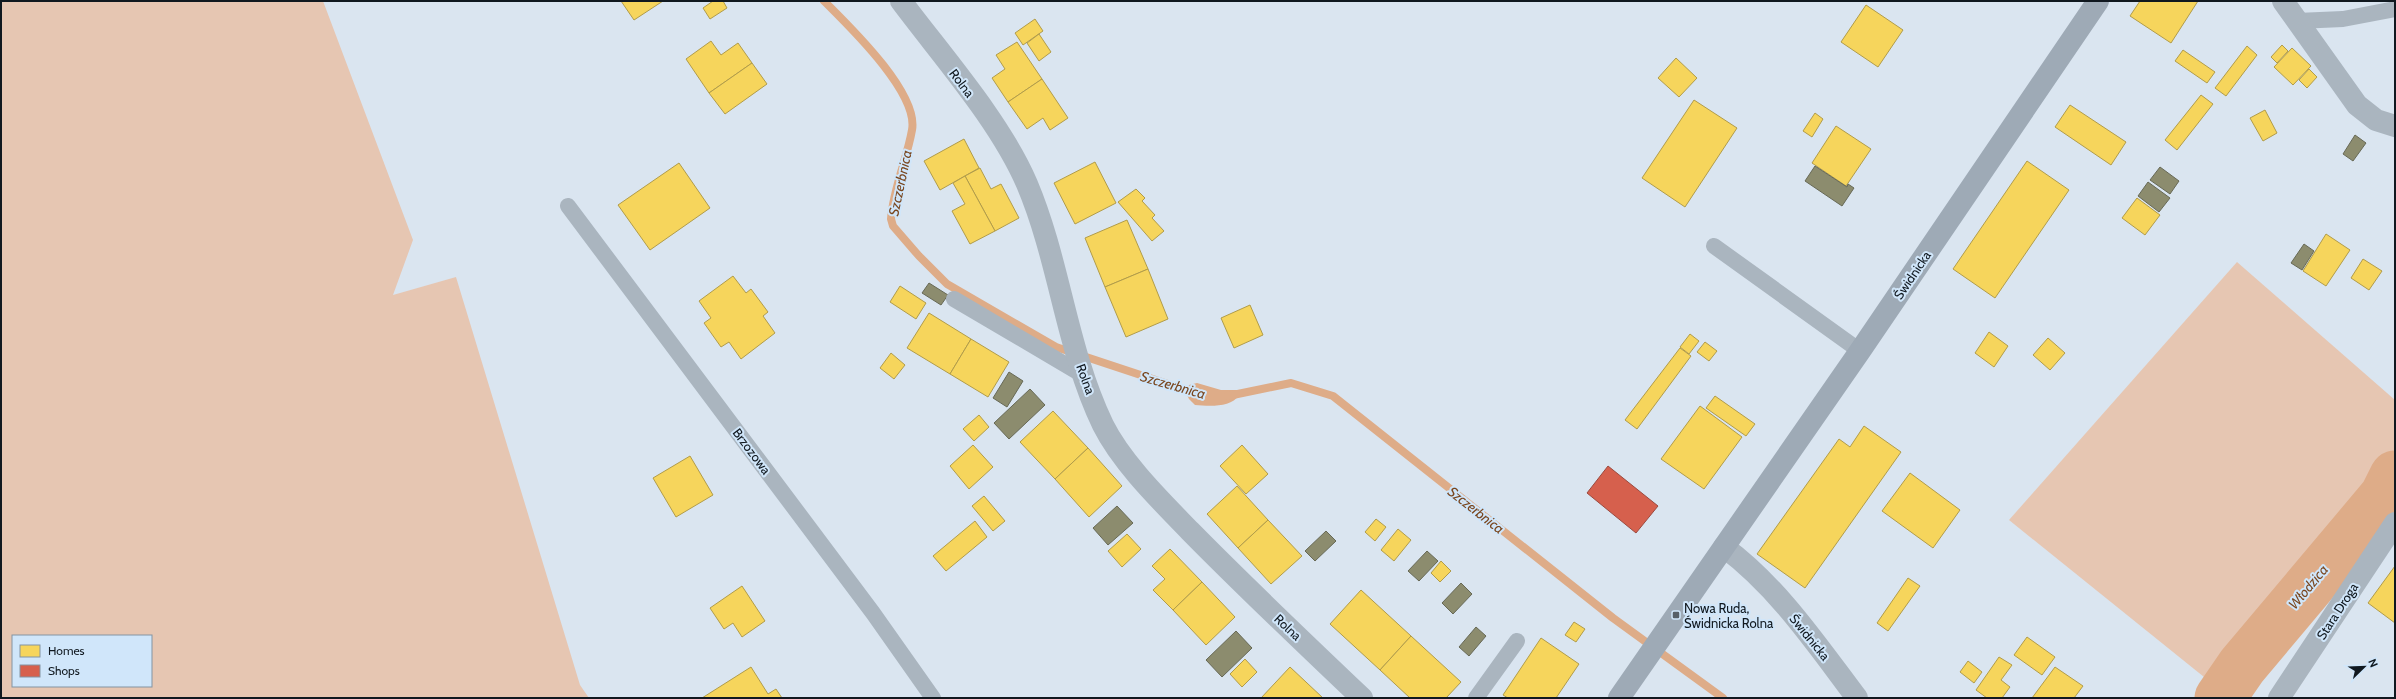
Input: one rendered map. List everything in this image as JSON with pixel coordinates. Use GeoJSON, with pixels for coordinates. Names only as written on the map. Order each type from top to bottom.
{"type":"FeatureCollection","features":[{"type":"Feature","properties":{"kind":"street","name":"Rolna"},"geometry":{"type":"LineString","coordinates":[[901,1],[999,131],[1027,183],[1045,232],[1073,343],[1083,374],[1104,426],[1128,462],[1156,496],[1236,578],[1362,698]]}},
{"type":"Feature","properties":{"kind":"street","name":"Świdnicka"},"geometry":{"type":"LineString","coordinates":[[1619,698],[1644,660],[1860,352],[2098,1]]}},
{"type":"Feature","properties":{"kind":"street"},"geometry":{"type":"LineString","coordinates":[[2283,1],[2357,105],[2376,120],[2395,126]]}},
{"type":"Feature","properties":{"kind":"street","name":"Stara Droga"},"geometry":{"type":"LineString","coordinates":[[2279,698],[2395,523]]}},
{"type":"Feature","properties":{"kind":"street","name":"Świdnicka"},"geometry":{"type":"LineString","coordinates":[[1724,547],[1756,573],[1803,626],[1858,698]]}},
{"type":"Feature","properties":{"kind":"lane"},"geometry":{"type":"LineString","coordinates":[[2297,21],[2343,19],[2395,9]]}},
{"type":"Feature","properties":{"kind":"lane","name":"Brzozowa"},"geometry":{"type":"LineString","coordinates":[[568,206],[868,606],[933,698]]}},
{"type":"Feature","properties":{"kind":"lane"},"geometry":{"type":"LineString","coordinates":[[1714,246],[1860,352]]}},
{"type":"Feature","properties":{"kind":"lane"},"geometry":{"type":"LineString","coordinates":[[954,299],[1083,374]]}},
{"type":"Feature","properties":{"kind":"lane"},"geometry":{"type":"LineString","coordinates":[[1476,698],[1517,641]]}},
{"type":"Feature","properties":{"kind":"shaded area"},"geometry":{"type":"Polygon","coordinates":[[[1,1],[323,1],[413,240],[393,295],[456,277],[580,685],[589,698],[1,698],[1,1]]]}},
{"type":"Feature","properties":{"kind":"shaded area"},"geometry":{"type":"Polygon","coordinates":[[[2237,262],[2395,400],[2395,476],[2385,496],[2242,666],[2209,681],[2009,520],[2237,262]]]}},
{"type":"Feature","properties":{"kind":"shaded area"},"geometry":{"type":"Polygon","coordinates":[[[1197,383],[1221,390],[1237,390],[1239,395],[1231,402],[1225,404],[1213,406],[1195,405],[1189,399],[1185,391],[1189,385],[1197,383]]]}},
{"type":"Feature","properties":{"kind":"building: Homes"},"geometry":{"type":"Polygon","coordinates":[[[621,1],[663,1],[634,20],[621,1]]]}},
{"type":"Feature","properties":{"kind":"building: Homes"},"geometry":{"type":"Polygon","coordinates":[[[713,1],[723,1],[727,8],[710,19],[703,8],[713,1]]]}},
{"type":"Feature","properties":{"kind":"building: Homes"},"geometry":{"type":"Polygon","coordinates":[[[2140,1],[2198,1],[2171,43],[2130,16],[2140,1]]]}},
{"type":"Feature","properties":{"kind":"building: Homes"},"geometry":{"type":"Polygon","coordinates":[[[1866,5],[1903,30],[1878,67],[1841,42],[1866,5]]]}},
{"type":"Feature","properties":{"kind":"building: Homes"},"geometry":{"type":"Polygon","coordinates":[[[1035,19],[1043,31],[1023,45],[1015,33],[1035,19]]]}},
{"type":"Feature","properties":{"kind":"building: Homes"},"geometry":{"type":"Polygon","coordinates":[[[1039,34],[1051,52],[1039,61],[1027,43],[1039,34]]]}},
{"type":"Feature","properties":{"kind":"building: Homes"},"geometry":{"type":"Polygon","coordinates":[[[711,41],[721,55],[738,43],[752,63],[709,93],[686,59],[711,41]]]}},
{"type":"Feature","properties":{"kind":"building: Homes"},"geometry":{"type":"Polygon","coordinates":[[[1017,42],[1042,79],[1008,102],[992,78],[1005,69],[996,55],[1017,42]]]}},
{"type":"Feature","properties":{"kind":"building: Homes"},"geometry":{"type":"Polygon","coordinates":[[[2282,45],[2288,51],[2277,63],[2271,57],[2282,45]]]}},
{"type":"Feature","properties":{"kind":"building: Homes"},"geometry":{"type":"Polygon","coordinates":[[[2247,46],[2257,55],[2226,96],[2215,88],[2247,46]]]}},
{"type":"Feature","properties":{"kind":"building: Homes"},"geometry":{"type":"Polygon","coordinates":[[[2292,48],[2311,66],[2293,85],[2274,67],[2292,48]]]}},
{"type":"Feature","properties":{"kind":"building: Homes"},"geometry":{"type":"Polygon","coordinates":[[[2183,50],[2215,72],[2207,83],[2175,61],[2183,50]]]}},
{"type":"Feature","properties":{"kind":"building: Homes"},"geometry":{"type":"Polygon","coordinates":[[[1676,58],[1697,78],[1679,97],[1658,78],[1676,58]]]}},
{"type":"Feature","properties":{"kind":"building: Homes"},"geometry":{"type":"Polygon","coordinates":[[[752,63],[767,84],[725,114],[709,93],[752,63]]]}},
{"type":"Feature","properties":{"kind":"building: Homes"},"geometry":{"type":"Polygon","coordinates":[[[2309,69],[2317,77],[2307,88],[2299,80],[2309,69]]]}},
{"type":"Feature","properties":{"kind":"building: Homes"},"geometry":{"type":"Polygon","coordinates":[[[1042,79],[1068,118],[1050,130],[1043,118],[1027,129],[1008,102],[1042,79]]]}},
{"type":"Feature","properties":{"kind":"building: Homes"},"geometry":{"type":"Polygon","coordinates":[[[2201,95],[2213,104],[2177,150],[2165,140],[2201,95]]]}},
{"type":"Feature","properties":{"kind":"building: Homes"},"geometry":{"type":"Polygon","coordinates":[[[1694,100],[1737,128],[1685,207],[1642,178],[1694,100]]]}},
{"type":"Feature","properties":{"kind":"building: Homes"},"geometry":{"type":"Polygon","coordinates":[[[2070,105],[2126,142],[2111,165],[2055,127],[2070,105]]]}},
{"type":"Feature","properties":{"kind":"building: Homes"},"geometry":{"type":"Polygon","coordinates":[[[2265,110],[2277,133],[2263,141],[2250,118],[2265,110]]]}},
{"type":"Feature","properties":{"kind":"building: Homes"},"geometry":{"type":"Polygon","coordinates":[[[1815,113],[1823,119],[1812,137],[1803,131],[1815,113]]]}},
{"type":"Feature","properties":{"kind":"building: Homes"},"geometry":{"type":"Polygon","coordinates":[[[1836,126],[1871,149],[1846,186],[1812,163],[1836,126]]]}},
{"type":"Feature","properties":{"kind":"building: Homes"},"geometry":{"type":"Polygon","coordinates":[[[964,139],[979,168],[940,190],[924,161],[964,139]]]}},
{"type":"Feature","properties":{"kind":"building: Homes"},"geometry":{"type":"Polygon","coordinates":[[[2027,161],[2069,190],[1995,298],[1953,269],[2027,161]]]}},
{"type":"Feature","properties":{"kind":"building: Homes"},"geometry":{"type":"Polygon","coordinates":[[[1095,162],[1116,203],[1075,224],[1054,183],[1095,162]]]}},
{"type":"Feature","properties":{"kind":"building: Homes"},"geometry":{"type":"Polygon","coordinates":[[[679,163],[710,208],[650,250],[618,205],[679,163]]]}},
{"type":"Feature","properties":{"kind":"building: Homes"},"geometry":{"type":"Polygon","coordinates":[[[980,168],[991,189],[1001,184],[1019,218],[995,231],[965,176],[980,168]]]}},
{"type":"Feature","properties":{"kind":"building: Homes"},"geometry":{"type":"Polygon","coordinates":[[[965,176],[995,231],[970,244],[952,211],[965,204],[953,183],[965,176]]]}},
{"type":"Feature","properties":{"kind":"building: Homes"},"geometry":{"type":"Polygon","coordinates":[[[1136,189],[1145,198],[1142,201],[1155,215],[1152,218],[1164,231],[1152,241],[1118,202],[1136,189]]]}},
{"type":"Feature","properties":{"kind":"building: Homes"},"geometry":{"type":"Polygon","coordinates":[[[2137,198],[2160,215],[2145,235],[2122,218],[2137,198]]]}},
{"type":"Feature","properties":{"kind":"building: Homes"},"geometry":{"type":"Polygon","coordinates":[[[1127,220],[1148,269],[1105,287],[1085,238],[1127,220]]]}},
{"type":"Feature","properties":{"kind":"building: Homes"},"geometry":{"type":"Polygon","coordinates":[[[2326,234],[2350,250],[2326,286],[2303,271],[2326,234]]]}},
{"type":"Feature","properties":{"kind":"building: Homes"},"geometry":{"type":"Polygon","coordinates":[[[2363,259],[2382,271],[2369,290],[2351,278],[2363,259]]]}},
{"type":"Feature","properties":{"kind":"building: Homes"},"geometry":{"type":"Polygon","coordinates":[[[1148,269],[1168,319],[1126,337],[1105,287],[1148,269]]]}},
{"type":"Feature","properties":{"kind":"building: Homes"},"geometry":{"type":"Polygon","coordinates":[[[733,276],[746,293],[751,289],[768,312],[763,316],[775,333],[741,359],[729,342],[721,347],[704,323],[711,318],[699,301],[733,276]]]}},
{"type":"Feature","properties":{"kind":"building: Homes"},"geometry":{"type":"Polygon","coordinates":[[[900,286],[926,303],[916,319],[890,302],[900,286]]]}},
{"type":"Feature","properties":{"kind":"building: Homes"},"geometry":{"type":"Polygon","coordinates":[[[1250,305],[1263,335],[1234,348],[1221,318],[1250,305]]]}},
{"type":"Feature","properties":{"kind":"building: Homes"},"geometry":{"type":"Polygon","coordinates":[[[929,313],[971,339],[950,374],[907,348],[929,313]]]}},
{"type":"Feature","properties":{"kind":"building: Homes"},"geometry":{"type":"Polygon","coordinates":[[[1989,332],[2008,346],[1994,367],[1975,353],[1989,332]]]}},
{"type":"Feature","properties":{"kind":"building: Homes"},"geometry":{"type":"Polygon","coordinates":[[[1690,334],[1699,341],[1689,354],[1680,347],[1690,334]]]}},
{"type":"Feature","properties":{"kind":"building: Homes"},"geometry":{"type":"Polygon","coordinates":[[[2048,338],[2065,353],[2050,370],[2033,355],[2048,338]]]}},
{"type":"Feature","properties":{"kind":"building: Homes"},"geometry":{"type":"Polygon","coordinates":[[[971,339],[1009,362],[988,397],[950,374],[971,339]]]}},
{"type":"Feature","properties":{"kind":"building: Homes"},"geometry":{"type":"Polygon","coordinates":[[[1705,342],[1717,351],[1709,361],[1697,352],[1705,342]]]}},
{"type":"Feature","properties":{"kind":"building: Homes"},"geometry":{"type":"Polygon","coordinates":[[[1680,348],[1691,356],[1637,429],[1625,420],[1680,348]]]}},
{"type":"Feature","properties":{"kind":"building: Homes"},"geometry":{"type":"Polygon","coordinates":[[[891,353],[905,365],[894,379],[880,368],[891,353]]]}},
{"type":"Feature","properties":{"kind":"building: Homes"},"geometry":{"type":"Polygon","coordinates":[[[1715,396],[1755,424],[1746,436],[1706,408],[1715,396]]]}},
{"type":"Feature","properties":{"kind":"building: Homes"},"geometry":{"type":"Polygon","coordinates":[[[1700,406],[1742,437],[1704,489],[1661,459],[1700,406]]]}},
{"type":"Feature","properties":{"kind":"building: Homes"},"geometry":{"type":"Polygon","coordinates":[[[1053,411],[1088,448],[1055,479],[1020,442],[1053,411]]]}},
{"type":"Feature","properties":{"kind":"building: Homes"},"geometry":{"type":"Polygon","coordinates":[[[979,415],[989,427],[974,441],[963,429],[979,415]]]}},
{"type":"Feature","properties":{"kind":"building: Homes"},"geometry":{"type":"Polygon","coordinates":[[[1864,426],[1901,452],[1805,588],[1757,554],[1839,439],[1850,447],[1864,426]]]}},
{"type":"Feature","properties":{"kind":"building: Homes"},"geometry":{"type":"Polygon","coordinates":[[[973,445],[993,467],[969,489],[950,466],[973,445]]]}},
{"type":"Feature","properties":{"kind":"building: Homes"},"geometry":{"type":"Polygon","coordinates":[[[1242,445],[1268,474],[1246,494],[1220,466],[1242,445]]]}},
{"type":"Feature","properties":{"kind":"building: Homes"},"geometry":{"type":"Polygon","coordinates":[[[1088,448],[1122,486],[1089,517],[1055,479],[1088,448]]]}},
{"type":"Feature","properties":{"kind":"building: Homes"},"geometry":{"type":"Polygon","coordinates":[[[690,456],[713,495],[676,517],[653,478],[690,456]]]}},
{"type":"Feature","properties":{"kind":"building: Homes"},"geometry":{"type":"Polygon","coordinates":[[[1910,473],[1960,510],[1933,548],[1882,511],[1910,473]]]}},
{"type":"Feature","properties":{"kind":"building: Homes"},"geometry":{"type":"Polygon","coordinates":[[[1237,486],[1268,520],[1238,548],[1207,514],[1237,486]]]}},
{"type":"Feature","properties":{"kind":"building: Homes"},"geometry":{"type":"Polygon","coordinates":[[[984,496],[1005,521],[993,531],[972,506],[984,496]]]}},
{"type":"Feature","properties":{"kind":"building: Homes"},"geometry":{"type":"Polygon","coordinates":[[[1376,519],[1386,527],[1375,541],[1365,532],[1376,519]]]}},
{"type":"Feature","properties":{"kind":"building: Homes"},"geometry":{"type":"Polygon","coordinates":[[[1268,520],[1302,556],[1271,584],[1238,548],[1268,520]]]}},
{"type":"Feature","properties":{"kind":"building: Homes"},"geometry":{"type":"Polygon","coordinates":[[[975,521],[987,537],[946,571],[933,556],[975,521]]]}},
{"type":"Feature","properties":{"kind":"building: Homes"},"geometry":{"type":"Polygon","coordinates":[[[1398,529],[1411,540],[1394,561],[1381,550],[1398,529]]]}},
{"type":"Feature","properties":{"kind":"building: Homes"},"geometry":{"type":"Polygon","coordinates":[[[1127,534],[1141,549],[1122,567],[1108,551],[1127,534]]]}},
{"type":"Feature","properties":{"kind":"building: Homes"},"geometry":{"type":"Polygon","coordinates":[[[1170,549],[1202,582],[1173,610],[1153,590],[1165,579],[1152,566],[1170,549]]]}},
{"type":"Feature","properties":{"kind":"building: Homes"},"geometry":{"type":"Polygon","coordinates":[[[1441,561],[1451,571],[1440,582],[1431,573],[1441,561]]]}},
{"type":"Feature","properties":{"kind":"building: Homes"},"geometry":{"type":"Polygon","coordinates":[[[2395,566],[2395,623],[2368,603],[2395,566]]]}},
{"type":"Feature","properties":{"kind":"building: Homes"},"geometry":{"type":"Polygon","coordinates":[[[1908,578],[1920,586],[1888,631],[1877,623],[1908,578]]]}},
{"type":"Feature","properties":{"kind":"building: Homes"},"geometry":{"type":"Polygon","coordinates":[[[1202,582],[1235,617],[1206,645],[1173,610],[1202,582]]]}},
{"type":"Feature","properties":{"kind":"building: Homes"},"geometry":{"type":"Polygon","coordinates":[[[742,586],[765,621],[742,637],[733,623],[724,629],[710,608],[742,586]]]}},
{"type":"Feature","properties":{"kind":"building: Homes"},"geometry":{"type":"Polygon","coordinates":[[[1361,590],[1411,636],[1380,670],[1330,624],[1361,590]]]}},
{"type":"Feature","properties":{"kind":"building: Homes"},"geometry":{"type":"Polygon","coordinates":[[[1574,622],[1585,629],[1576,642],[1565,635],[1574,622]]]}},
{"type":"Feature","properties":{"kind":"building: Homes"},"geometry":{"type":"Polygon","coordinates":[[[1411,636],[1461,682],[1446,698],[1410,698],[1380,670],[1411,636]]]}},
{"type":"Feature","properties":{"kind":"building: Homes"},"geometry":{"type":"Polygon","coordinates":[[[2027,637],[2055,657],[2042,675],[2014,655],[2027,637]]]}},
{"type":"Feature","properties":{"kind":"building: Homes"},"geometry":{"type":"Polygon","coordinates":[[[1541,638],[1579,664],[1556,698],[1508,698],[1503,695],[1541,638]]]}},
{"type":"Feature","properties":{"kind":"building: Homes"},"geometry":{"type":"Polygon","coordinates":[[[1999,657],[2012,665],[2001,680],[2010,687],[2002,698],[1987,698],[1976,690],[1999,657]]]}},
{"type":"Feature","properties":{"kind":"building: Homes"},"geometry":{"type":"Polygon","coordinates":[[[1245,659],[1257,672],[1242,687],[1230,674],[1245,659]]]}},
{"type":"Feature","properties":{"kind":"building: Homes"},"geometry":{"type":"Polygon","coordinates":[[[1968,661],[1982,672],[1974,683],[1960,672],[1968,661]]]}},
{"type":"Feature","properties":{"kind":"building: Homes"},"geometry":{"type":"Polygon","coordinates":[[[751,667],[768,694],[776,689],[782,698],[702,698],[751,667]]]}},
{"type":"Feature","properties":{"kind":"building: Homes"},"geometry":{"type":"Polygon","coordinates":[[[1290,667],[1323,698],[1261,698],[1290,667]]]}},
{"type":"Feature","properties":{"kind":"building: Homes"},"geometry":{"type":"Polygon","coordinates":[[[2055,667],[2083,686],[2074,698],[2032,698],[2055,667]]]}},
{"type":"Feature","properties":{"kind":"building: Shops"},"geometry":{"type":"Polygon","coordinates":[[[1608,466],[1658,506],[1636,533],[1587,493],[1608,466]]]}},
{"type":"Feature","properties":{"kind":"building: Industry"},"geometry":{"type":"Polygon","coordinates":[[[2355,135],[2366,143],[2353,161],[2343,154],[2355,135]]]}},
{"type":"Feature","properties":{"kind":"building: Industry"},"geometry":{"type":"Polygon","coordinates":[[[1815,166],[1847,187],[1848,184],[1854,188],[1842,206],[1805,181],[1815,166]]]}},
{"type":"Feature","properties":{"kind":"building: Industry"},"geometry":{"type":"Polygon","coordinates":[[[2160,167],[2179,181],[2170,194],[2150,180],[2160,167]]]}},
{"type":"Feature","properties":{"kind":"building: Industry"},"geometry":{"type":"Polygon","coordinates":[[[2148,182],[2170,198],[2159,212],[2138,196],[2148,182]]]}},
{"type":"Feature","properties":{"kind":"building: Industry"},"geometry":{"type":"Polygon","coordinates":[[[2304,244],[2314,251],[2302,270],[2291,263],[2304,244]]]}},
{"type":"Feature","properties":{"kind":"building: Industry"},"geometry":{"type":"Polygon","coordinates":[[[929,283],[948,295],[941,305],[922,293],[929,283]]]}},
{"type":"Feature","properties":{"kind":"building: Industry"},"geometry":{"type":"Polygon","coordinates":[[[1009,372],[1023,381],[1007,407],[993,398],[1009,372]]]}},
{"type":"Feature","properties":{"kind":"building: Industry"},"geometry":{"type":"Polygon","coordinates":[[[1030,389],[1045,405],[1009,439],[994,423],[1030,389]]]}},
{"type":"Feature","properties":{"kind":"building: Industry"},"geometry":{"type":"Polygon","coordinates":[[[1117,506],[1133,523],[1108,545],[1093,528],[1117,506]]]}},
{"type":"Feature","properties":{"kind":"building: Industry"},"geometry":{"type":"Polygon","coordinates":[[[1326,531],[1336,541],[1315,561],[1305,551],[1326,531]]]}},
{"type":"Feature","properties":{"kind":"building: Industry"},"geometry":{"type":"Polygon","coordinates":[[[1427,551],[1438,561],[1419,581],[1408,571],[1427,551]]]}},
{"type":"Feature","properties":{"kind":"building: Industry"},"geometry":{"type":"Polygon","coordinates":[[[1461,583],[1472,594],[1453,614],[1442,603],[1461,583]]]}},
{"type":"Feature","properties":{"kind":"building: Industry"},"geometry":{"type":"Polygon","coordinates":[[[1476,627],[1486,636],[1469,656],[1459,647],[1476,627]]]}},
{"type":"Feature","properties":{"kind":"building: Industry"},"geometry":{"type":"Polygon","coordinates":[[[1236,631],[1252,648],[1222,677],[1206,660],[1236,631]]]}},
{"type":"Feature","properties":{"kind":"waterway","name":"Szczerbnica"},"geometry":{"type":"LineString","coordinates":[[824,1],[865,43],[894,80],[905,98],[911,115],[912,130],[894,197],[891,219],[893,226],[919,256],[947,284],[1056,347],[1195,393]]}},
{"type":"Feature","properties":{"kind":"waterway","name":"Szczerbnica"},"geometry":{"type":"LineString","coordinates":[[1228,396],[1291,383],[1333,396],[1613,618],[1723,698]]}},
{"type":"Feature","properties":{"kind":"waterway","name":"Włodzica"},"geometry":{"type":"LineString","coordinates":[[2220,698],[2242,666],[2385,496],[2395,476]]}},
{"type":"Feature","properties":{"kind":"place","name":"Nowa Ruda, Świdnicka Rolna"},"geometry":{"type":"Point","coordinates":[1676,615]}}]}
